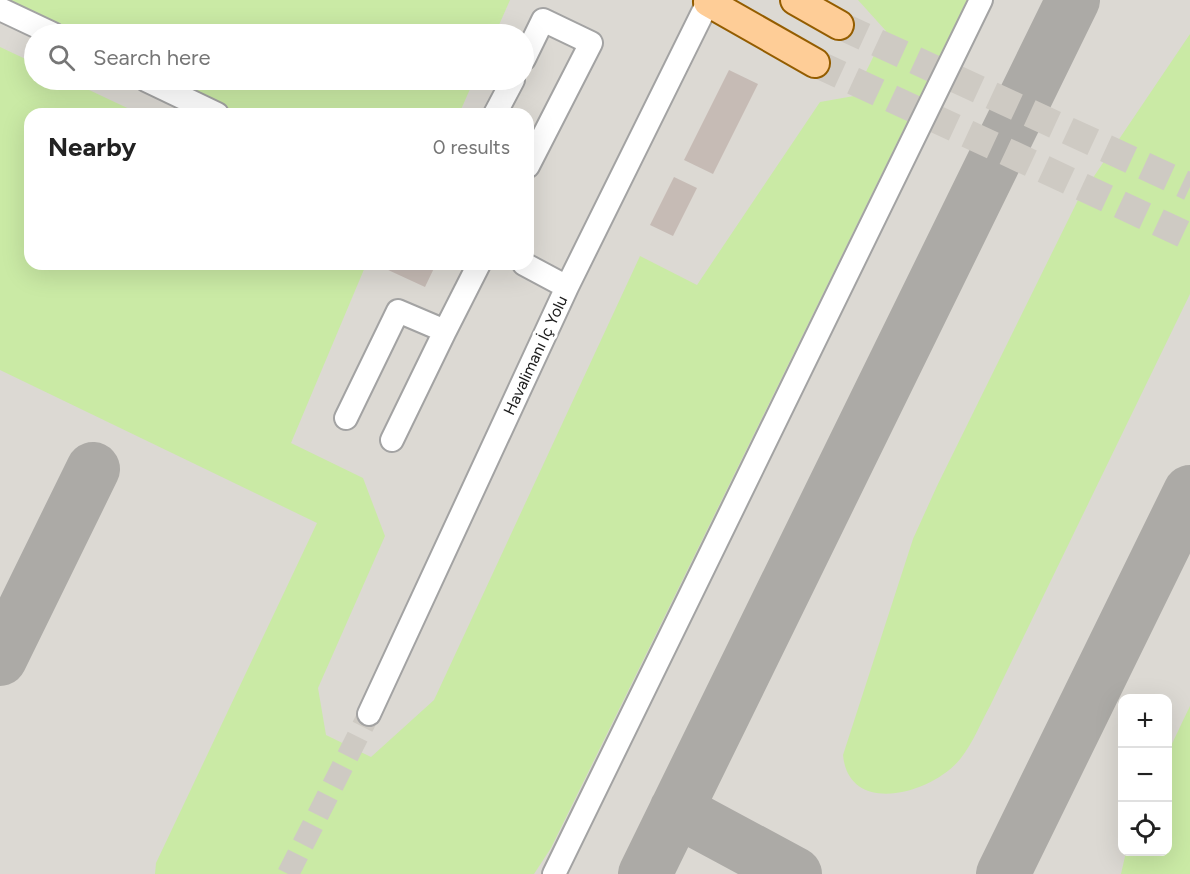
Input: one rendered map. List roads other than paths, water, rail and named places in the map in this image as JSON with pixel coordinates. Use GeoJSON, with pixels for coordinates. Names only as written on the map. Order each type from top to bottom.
{"type":"FeatureCollection","features":[{"type":"Feature","properties":{"kind":"main road"},"geometry":{"type":"LineString","coordinates":[[795,0],[839,24]]}},
{"type":"Feature","properties":{"kind":"main road"},"geometry":{"type":"LineString","coordinates":[[709,1],[815,63]]}},
{"type":"Feature","properties":{"kind":"street"},"geometry":{"type":"LineString","coordinates":[[554,874],[981,0]]}},
{"type":"Feature","properties":{"kind":"street","name":"Havalimanı İç Yolu"},"geometry":{"type":"LineString","coordinates":[[369,714],[567,286],[709,1]]}},
{"type":"Feature","properties":{"kind":"street"},"geometry":{"type":"LineString","coordinates":[[0,9],[32,24]]}},
{"type":"Feature","properties":{"kind":"street"},"geometry":{"type":"LineString","coordinates":[[534,38],[543,20],[591,43],[534,150]]}},
{"type":"Feature","properties":{"kind":"street"},"geometry":{"type":"LineString","coordinates":[[167,90],[204,108]]}},
{"type":"Feature","properties":{"kind":"street"},"geometry":{"type":"LineString","coordinates":[[498,108],[508,90]]}},
{"type":"Feature","properties":{"kind":"street"},"geometry":{"type":"LineString","coordinates":[[534,269],[567,286]]}},
{"type":"Feature","properties":{"kind":"street"},"geometry":{"type":"LineString","coordinates":[[392,440],[476,270]]}},
{"type":"Feature","properties":{"kind":"street"},"geometry":{"type":"LineString","coordinates":[[346,418],[398,310],[445,331]]}},
{"type":"Feature","properties":{"kind":"tunnel"},"geometry":{"type":"LineString","coordinates":[[839,25],[1190,187]]}},
{"type":"Feature","properties":{"kind":"tunnel"},"geometry":{"type":"LineString","coordinates":[[815,63],[1190,237]]}},
{"type":"Feature","properties":{"kind":"tunnel"},"geometry":{"type":"LineString","coordinates":[[288,874],[369,714]]}}]}
